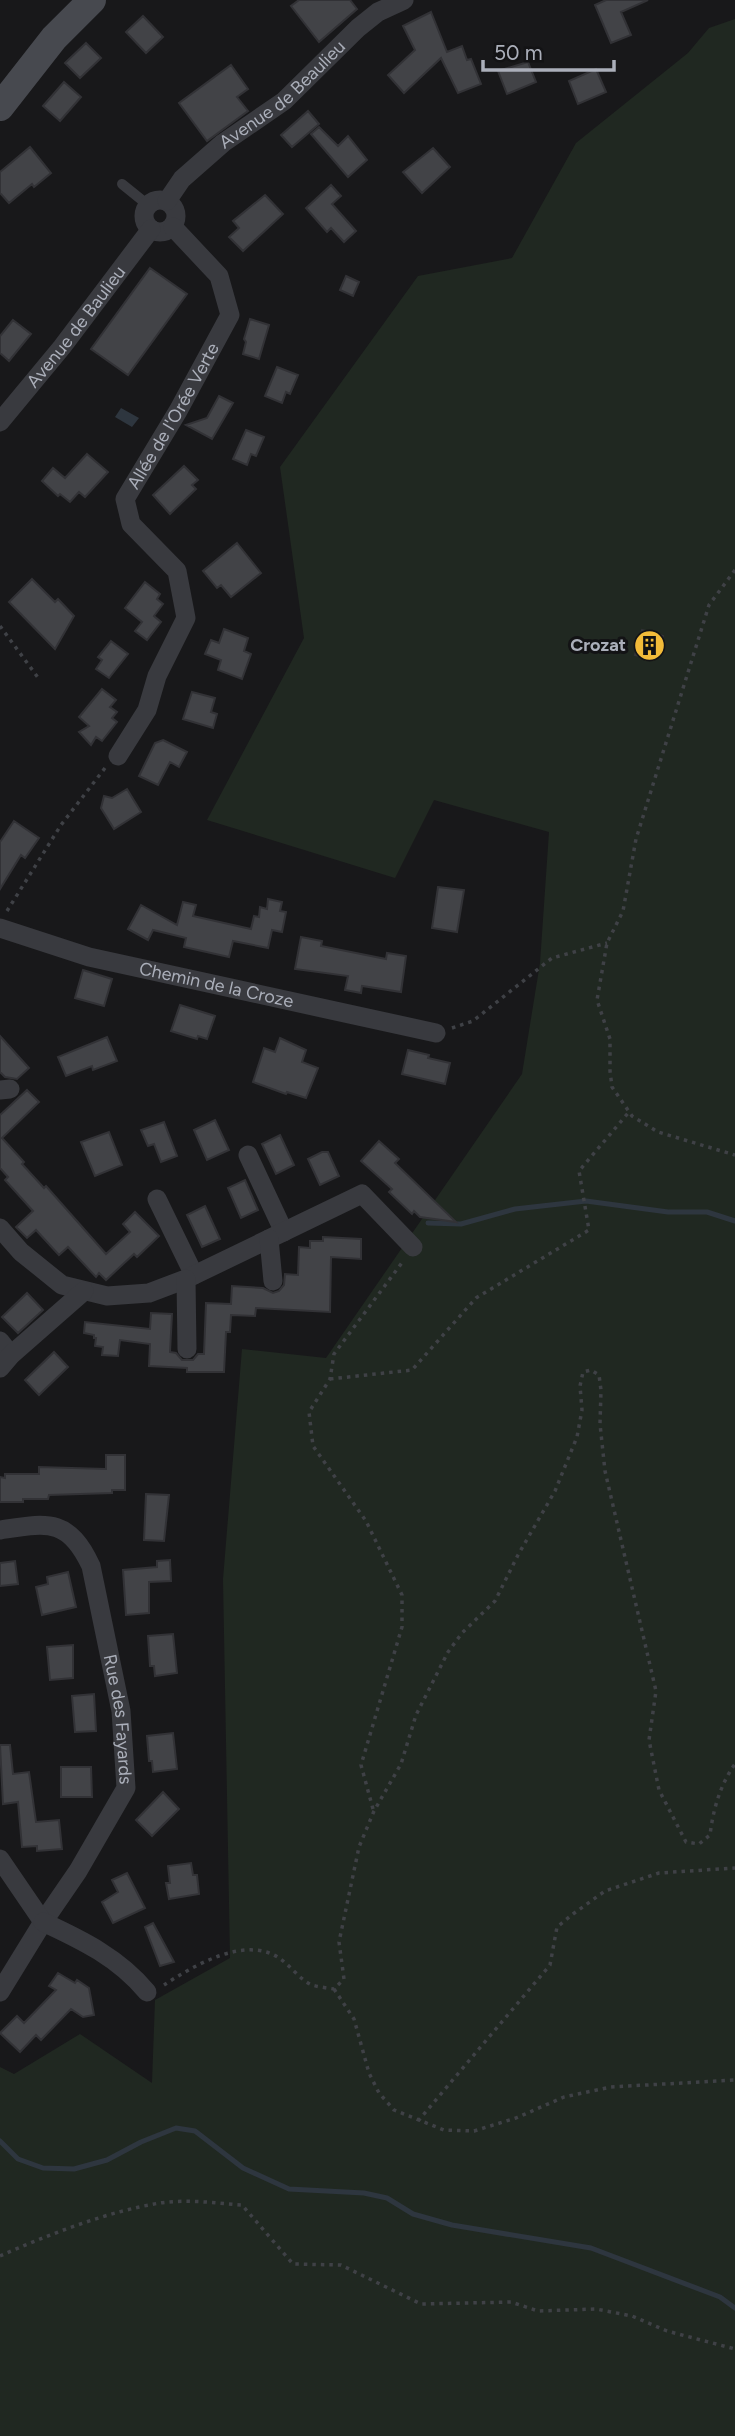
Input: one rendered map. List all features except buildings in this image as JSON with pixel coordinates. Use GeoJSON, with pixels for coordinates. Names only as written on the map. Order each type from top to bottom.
{"type":"FeatureCollection","features":[{"type":"Feature","properties":{"kind":"main road"},"geometry":{"type":"LineString","coordinates":[[0,107],[54,37],[92,0]]}},
{"type":"Feature","properties":{"kind":"street","name":"Avenue de Beaulieu"},"geometry":{"type":"LineString","coordinates":[[157,203],[223,143],[284,101],[358,27],[378,12],[404,0]]}},
{"type":"Feature","properties":{"kind":"street"},"geometry":{"type":"LineString","coordinates":[[157,203],[175,209],[176,220],[173,227],[161,232],[151,229],[144,215],[157,203]]}},
{"type":"Feature","properties":{"kind":"street","name":"Allée de l'Orée Verte"},"geometry":{"type":"LineString","coordinates":[[118,756],[147,710],[157,677],[186,618],[177,571],[131,524],[125,499],[178,411],[230,315],[219,276],[173,227]]}},
{"type":"Feature","properties":{"kind":"street","name":"Avenue de Baulieu"},"geometry":{"type":"LineString","coordinates":[[0,422],[62,347],[151,229]]}},
{"type":"Feature","properties":{"kind":"street","name":"Chemin de la Croze"},"geometry":{"type":"LineString","coordinates":[[3,919],[89,957],[436,1033]]}},
{"type":"Feature","properties":{"kind":"street"},"geometry":{"type":"LineString","coordinates":[[248,1154],[276,1236],[273,1281]]}},
{"type":"Feature","properties":{"kind":"street"},"geometry":{"type":"LineString","coordinates":[[0,1228],[21,1252],[62,1286],[107,1296],[149,1293],[190,1277],[362,1194],[413,1247]]}},
{"type":"Feature","properties":{"kind":"street"},"geometry":{"type":"LineString","coordinates":[[157,1199],[190,1277],[187,1349]]}},
{"type":"Feature","properties":{"kind":"street"},"geometry":{"type":"LineString","coordinates":[[4,1355],[84,1291]]}},
{"type":"Feature","properties":{"kind":"street","name":"Rue des Fayards"},"geometry":{"type":"LineString","coordinates":[[0,1531],[42,1524],[67,1531],[83,1550],[91,1566],[121,1711],[126,1788],[78,1871],[0,1992]]}},
{"type":"Feature","properties":{"kind":"street"},"geometry":{"type":"LineString","coordinates":[[0,1858],[43,1922],[93,1945],[132,1975],[146,1992]]}},
{"type":"Feature","properties":{"kind":"lane"},"geometry":{"type":"LineString","coordinates":[[122,184],[157,203]]}},
{"type":"Feature","properties":{"kind":"path"},"geometry":{"type":"LineString","coordinates":[[735,570],[709,605],[636,839],[623,911],[607,943],[597,1000],[610,1039],[612,1087],[629,1112],[658,1132],[735,1155]]}},
{"type":"Feature","properties":{"kind":"path"},"geometry":{"type":"LineString","coordinates":[[0,626],[39,679]]}},
{"type":"Feature","properties":{"kind":"path"},"geometry":{"type":"LineString","coordinates":[[3,919],[61,825],[102,771],[118,756]]}},
{"type":"Feature","properties":{"kind":"path"},"geometry":{"type":"LineString","coordinates":[[436,1033],[473,1021],[552,958],[607,943]]}},
{"type":"Feature","properties":{"kind":"path"},"geometry":{"type":"LineString","coordinates":[[330,1379],[412,1370],[476,1298],[589,1230],[579,1171],[629,1112]]}},
{"type":"Feature","properties":{"kind":"path"},"geometry":{"type":"LineString","coordinates":[[374,1811],[361,1765],[402,1626],[402,1595],[366,1521],[313,1446],[309,1412],[330,1379],[334,1354],[413,1247]]}},
{"type":"Feature","properties":{"kind":"path"},"geometry":{"type":"LineString","coordinates":[[334,1989],[344,1979],[339,1942],[359,1847],[374,1811],[401,1764],[416,1715],[448,1652],[462,1633],[495,1601],[555,1492],[577,1437],[582,1410],[580,1386],[583,1372],[591,1370],[598,1375],[600,1382],[600,1424],[605,1471],[656,1691],[649,1740],[659,1790],[686,1842],[699,1844],[710,1835],[713,1815],[726,1778],[735,1764]]}},
{"type":"Feature","properties":{"kind":"path"},"geometry":{"type":"LineString","coordinates":[[418,2121],[550,1965],[557,1927],[573,1914],[606,1891],[659,1873],[735,1868]]}},
{"type":"Feature","properties":{"kind":"path"},"geometry":{"type":"LineString","coordinates":[[146,1992],[148,1996],[188,1970],[232,1951],[254,1951],[277,1956],[311,1984],[334,1989],[354,2020],[369,2073],[379,2093],[394,2110],[444,2130],[474,2131],[516,2118],[564,2097],[611,2087],[735,2080]]}},
{"type":"Feature","properties":{"kind":"path"},"geometry":{"type":"LineString","coordinates":[[0,2256],[33,2241],[84,2224],[160,2203],[242,2205],[293,2264],[341,2265],[421,2304],[511,2302],[538,2311],[596,2309],[632,2316],[667,2330],[735,2349]]}},
{"type":"Feature","properties":{"kind":"shaded area"},"geometry":{"type":"Polygon","coordinates":[[[735,19],[735,2436],[0,2436],[0,2067],[14,2074],[80,2034],[152,2083],[155,2000],[230,1958],[223,1579],[242,1349],[326,1358],[522,1074],[540,963],[549,832],[434,800],[395,878],[207,820],[304,638],[280,467],[418,276],[512,258],[576,143],[688,53],[709,28],[735,19]]]}},
{"type":"Feature","properties":{"kind":"shaded area"},"geometry":{"type":"Polygon","coordinates":[[[121,408],[139,418],[132,427],[115,417],[121,408]]]}},
{"type":"Feature","properties":{"kind":"waterway"},"geometry":{"type":"LineString","coordinates":[[428,1223],[461,1224],[515,1209],[586,1201],[668,1212],[707,1212],[735,1221]]}},
{"type":"Feature","properties":{"kind":"waterway"},"geometry":{"type":"LineString","coordinates":[[0,2141],[18,2159],[43,2168],[74,2169],[107,2160],[176,2128],[195,2131],[243,2168],[289,2189],[364,2193],[387,2198],[413,2214],[452,2225],[591,2248],[720,2297],[735,2308]]}},
{"type":"Feature","properties":{"kind":"place","name":"Crozat"},"geometry":{"type":"Point","coordinates":[649,645]}}]}
